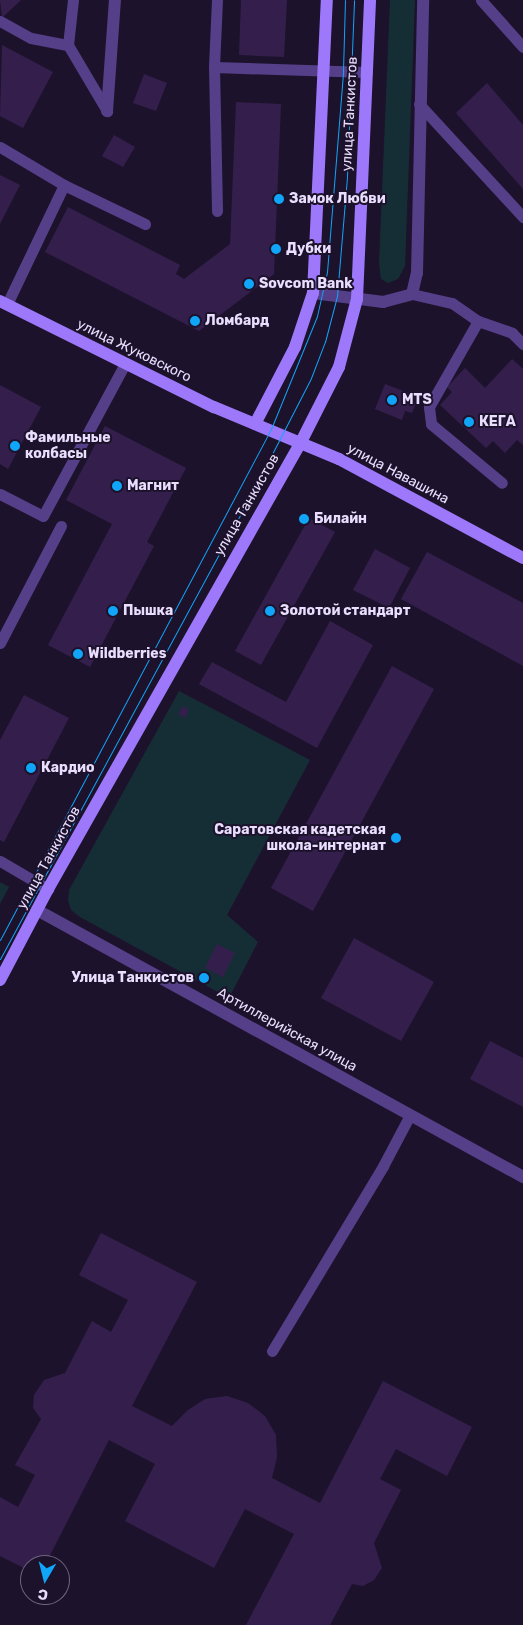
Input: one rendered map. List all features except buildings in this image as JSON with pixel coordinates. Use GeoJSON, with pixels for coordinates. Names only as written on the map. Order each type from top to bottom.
{"type":"FeatureCollection","features":[{"type":"Feature","properties":{"kind":"main road","name":"улица Танкистов"},"geometry":{"type":"LineString","coordinates":[[255,424],[295,347],[313,293],[328,0]]}},
{"type":"Feature","properties":{"kind":"main road","name":"улица Танкистов"},"geometry":{"type":"LineString","coordinates":[[0,980],[48,889],[301,442],[339,367],[357,299],[370,0]]}},
{"type":"Feature","properties":{"kind":"main road","name":"улица Жуковского"},"geometry":{"type":"LineString","coordinates":[[3,302],[125,364],[255,424]]}},
{"type":"Feature","properties":{"kind":"main road","name":"улица Навашина"},"geometry":{"type":"LineString","coordinates":[[255,424],[339,459],[523,558]]}},
{"type":"Feature","properties":{"kind":"street"},"geometry":{"type":"LineString","coordinates":[[107,111],[115,0]]}},
{"type":"Feature","properties":{"kind":"street"},"geometry":{"type":"LineString","coordinates":[[313,293],[383,302],[412,294],[417,272],[419,104],[423,0]]}},
{"type":"Feature","properties":{"kind":"street","name":"Артиллерийская улица"},"geometry":{"type":"LineString","coordinates":[[37,910],[523,1177]]}},
{"type":"Feature","properties":{"kind":"lane"},"geometry":{"type":"LineString","coordinates":[[73,0],[68,45],[107,111]]}},
{"type":"Feature","properties":{"kind":"lane"},"geometry":{"type":"LineString","coordinates":[[217,0],[214,67],[217,211]]}},
{"type":"Feature","properties":{"kind":"lane"},"geometry":{"type":"LineString","coordinates":[[481,0],[523,47]]}},
{"type":"Feature","properties":{"kind":"lane"},"geometry":{"type":"LineString","coordinates":[[0,21],[31,38],[68,45]]}},
{"type":"Feature","properties":{"kind":"lane"},"geometry":{"type":"LineString","coordinates":[[214,67],[367,72]]}},
{"type":"Feature","properties":{"kind":"lane"},"geometry":{"type":"LineString","coordinates":[[419,104],[523,218]]}},
{"type":"Feature","properties":{"kind":"lane"},"geometry":{"type":"LineString","coordinates":[[0,147],[64,185],[146,224]]}},
{"type":"Feature","properties":{"kind":"lane"},"geometry":{"type":"LineString","coordinates":[[3,302],[64,185]]}},
{"type":"Feature","properties":{"kind":"lane"},"geometry":{"type":"LineString","coordinates":[[412,294],[452,303],[478,321],[512,333],[523,344]]}},
{"type":"Feature","properties":{"kind":"lane"},"geometry":{"type":"LineString","coordinates":[[478,321],[429,407],[431,424],[502,484]]}},
{"type":"Feature","properties":{"kind":"lane"},"geometry":{"type":"LineString","coordinates":[[0,494],[43,516],[125,364]]}},
{"type":"Feature","properties":{"kind":"lane"},"geometry":{"type":"LineString","coordinates":[[0,643],[61,526]]}},
{"type":"Feature","properties":{"kind":"lane"},"geometry":{"type":"LineString","coordinates":[[0,862],[48,889]]}},
{"type":"Feature","properties":{"kind":"lane"},"geometry":{"type":"LineString","coordinates":[[272,1351],[383,1166],[410,1115]]}},
{"type":"Feature","properties":{"kind":"shaded area"},"geometry":{"type":"Polygon","coordinates":[[[390,0],[415,0],[405,266],[398,279],[388,283],[381,279],[379,263],[390,0]]]}},
{"type":"Feature","properties":{"kind":"shaded area"},"geometry":{"type":"Polygon","coordinates":[[[179,691],[310,760],[227,915],[258,942],[229,998],[80,917],[71,910],[68,900],[69,890],[179,691]]]}},
{"type":"Feature","properties":{"kind":"shaded area"},"geometry":{"type":"Polygon","coordinates":[[[0,882],[9,887],[0,904],[0,882]]]}},
{"type":"Feature","properties":{"kind":"tram line"},"geometry":{"type":"LineString","coordinates":[[0,940],[271,429],[317,316],[327,272],[343,71],[345,0]]}},
{"type":"Feature","properties":{"kind":"tram line"},"geometry":{"type":"LineString","coordinates":[[0,959],[252,493],[311,378],[325,342],[337,296],[347,176],[354,0]]}},
{"type":"Feature","properties":{"kind":"place","name":"Замок Любви"},"geometry":{"type":"Point","coordinates":[279,199]}},
{"type":"Feature","properties":{"kind":"place","name":"Дубки"},"geometry":{"type":"Point","coordinates":[276,249]}},
{"type":"Feature","properties":{"kind":"place","name":"Sovcom Bank"},"geometry":{"type":"Point","coordinates":[249,284]}},
{"type":"Feature","properties":{"kind":"place","name":"Ломбард"},"geometry":{"type":"Point","coordinates":[195,321]}},
{"type":"Feature","properties":{"kind":"place","name":"MTS"},"geometry":{"type":"Point","coordinates":[392,400]}},
{"type":"Feature","properties":{"kind":"place","name":"КЕГА"},"geometry":{"type":"Point","coordinates":[469,422]}},
{"type":"Feature","properties":{"kind":"place","name":"Фамильные колбасы"},"geometry":{"type":"Point","coordinates":[15,446]}},
{"type":"Feature","properties":{"kind":"place","name":"Магнит"},"geometry":{"type":"Point","coordinates":[117,486]}},
{"type":"Feature","properties":{"kind":"place","name":"Билайн"},"geometry":{"type":"Point","coordinates":[304,519]}},
{"type":"Feature","properties":{"kind":"place","name":"Пышка"},"geometry":{"type":"Point","coordinates":[113,611]}},
{"type":"Feature","properties":{"kind":"place","name":"Золотой стандарт"},"geometry":{"type":"Point","coordinates":[270,611]}},
{"type":"Feature","properties":{"kind":"place","name":"Wildberries"},"geometry":{"type":"Point","coordinates":[78,654]}},
{"type":"Feature","properties":{"kind":"place","name":"Кардио"},"geometry":{"type":"Point","coordinates":[31,768]}},
{"type":"Feature","properties":{"kind":"place","name":"Саратовская кадетская школа-интернат"},"geometry":{"type":"Point","coordinates":[396,838]}},
{"type":"Feature","properties":{"kind":"place","name":"Улица Танкистов"},"geometry":{"type":"Point","coordinates":[204,978]}}]}
